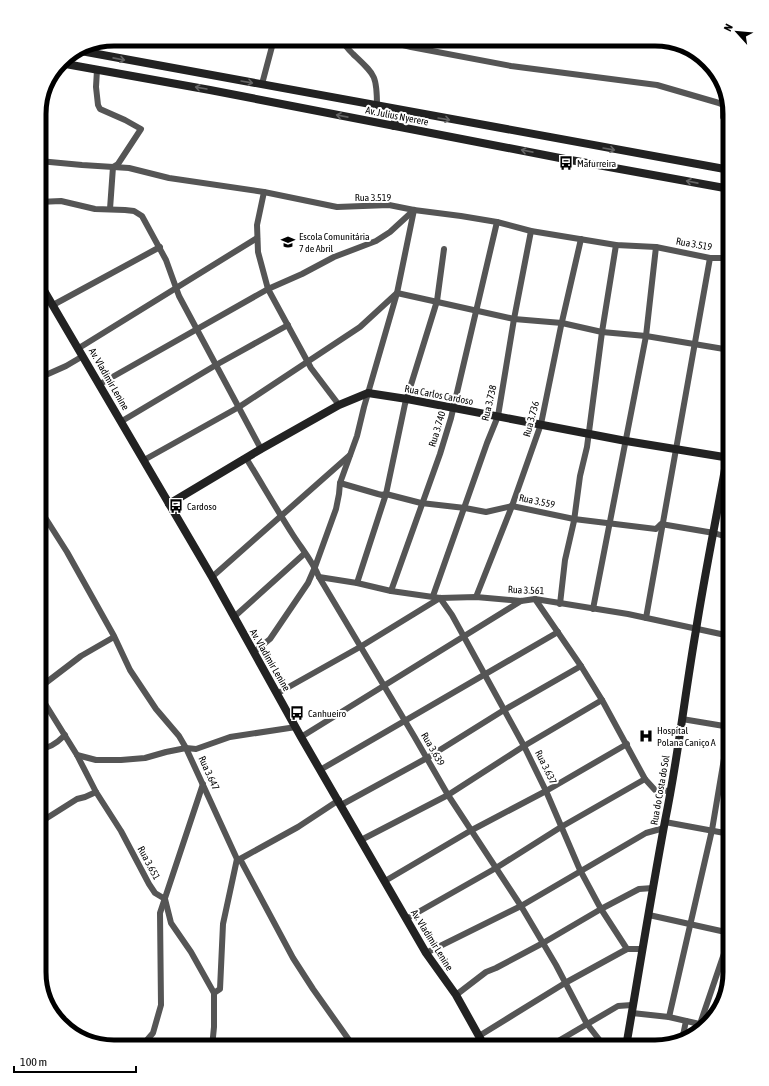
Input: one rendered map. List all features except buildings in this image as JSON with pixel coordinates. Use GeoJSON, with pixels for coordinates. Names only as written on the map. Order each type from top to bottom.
{"type":"FeatureCollection","features":[{"type":"Feature","properties":{"kind":"main road","name":"Av. Julius Nyerere"},"geometry":{"type":"LineString","coordinates":[[85,53],[723,169]]}},
{"type":"Feature","properties":{"kind":"main road","name":"Av. Julius Nyerere"},"geometry":{"type":"LineString","coordinates":[[68,64],[723,188]]}},
{"type":"Feature","properties":{"kind":"main road"},"geometry":{"type":"LineString","coordinates":[[394,126],[397,110]]}},
{"type":"Feature","properties":{"kind":"main road","name":"Av. Vladimir Lenine"},"geometry":{"type":"LineString","coordinates":[[46,294],[212,577],[278,692],[301,737],[340,802],[406,919],[426,953],[456,994],[481,1040]]}},
{"type":"Feature","properties":{"kind":"main road"},"geometry":{"type":"LineString","coordinates":[[169,504],[261,449],[339,405],[368,393]]}},
{"type":"Feature","properties":{"kind":"main road","name":"Rua Carlos Cardoso"},"geometry":{"type":"LineString","coordinates":[[368,393],[407,399],[626,441],[723,457]]}},
{"type":"Feature","properties":{"kind":"main road","name":"Rua do Costa do Sol"},"geometry":{"type":"LineString","coordinates":[[627,1040],[665,825],[696,629],[723,488]]}},
{"type":"Feature","properties":{"kind":"street"},"geometry":{"type":"LineString","coordinates":[[262,84],[272,46]]}},
{"type":"Feature","properties":{"kind":"street"},"geometry":{"type":"LineString","coordinates":[[346,46],[374,76],[377,86],[377,106]]}},
{"type":"Feature","properties":{"kind":"street"},"geometry":{"type":"LineString","coordinates":[[407,46],[511,66],[657,85],[722,104]]}},
{"type":"Feature","properties":{"kind":"street"},"geometry":{"type":"LineString","coordinates":[[97,70],[96,87],[98,105],[100,109],[141,129],[118,164],[113,167],[110,209]]}},
{"type":"Feature","properties":{"kind":"street","name":"Rua 3.519"},"geometry":{"type":"LineString","coordinates":[[46,162],[128,168],[169,178],[264,192],[337,207],[389,205],[497,222],[531,231],[616,245],[656,247],[710,258],[723,258]]}},
{"type":"Feature","properties":{"kind":"street"},"geometry":{"type":"LineString","coordinates":[[264,192],[257,225],[257,238],[258,252],[268,289],[308,362],[339,405]]}},
{"type":"Feature","properties":{"kind":"street"},"geometry":{"type":"LineString","coordinates":[[46,202],[61,201],[95,209],[134,211],[142,216],[160,247],[179,296],[261,449]]}},
{"type":"Feature","properties":{"kind":"street"},"geometry":{"type":"LineString","coordinates":[[100,384],[268,289],[302,274],[334,257],[376,241],[390,232],[414,210]]}},
{"type":"Feature","properties":{"kind":"street"},"geometry":{"type":"LineString","coordinates":[[254,652],[270,639],[308,583],[315,567],[337,506],[340,483],[357,436],[396,293],[414,210]]}},
{"type":"Feature","properties":{"kind":"street","name":"Rua 3.740"},"geometry":{"type":"LineString","coordinates":[[391,591],[440,454],[454,408],[497,222]]}},
{"type":"Feature","properties":{"kind":"street","name":"Rua 3.738"},"geometry":{"type":"LineString","coordinates":[[436,597],[465,508],[498,416],[514,318],[531,231]]}},
{"type":"Feature","properties":{"kind":"street"},"geometry":{"type":"LineString","coordinates":[[79,348],[257,238]]}},
{"type":"Feature","properties":{"kind":"street","name":"Rua 3.736"},"geometry":{"type":"LineString","coordinates":[[476,597],[512,506],[541,424],[581,239]]}},
{"type":"Feature","properties":{"kind":"street"},"geometry":{"type":"LineString","coordinates":[[560,604],[565,560],[574,519],[588,433],[616,245]]}},
{"type":"Feature","properties":{"kind":"street"},"geometry":{"type":"LineString","coordinates":[[53,305],[160,247]]}},
{"type":"Feature","properties":{"kind":"street"},"geometry":{"type":"LineString","coordinates":[[593,609],[646,336],[656,247]]}},
{"type":"Feature","properties":{"kind":"street"},"geometry":{"type":"LineString","coordinates":[[357,583],[386,494],[407,399],[437,301],[444,249]]}},
{"type":"Feature","properties":{"kind":"street"},"geometry":{"type":"LineString","coordinates":[[646,618],[710,258]]}},
{"type":"Feature","properties":{"kind":"street"},"geometry":{"type":"LineString","coordinates":[[396,293],[514,318],[562,323],[602,332],[646,336],[723,349]]}},
{"type":"Feature","properties":{"kind":"street"},"geometry":{"type":"LineString","coordinates":[[144,460],[239,407],[308,362],[360,327],[396,293]]}},
{"type":"Feature","properties":{"kind":"street"},"geometry":{"type":"LineString","coordinates":[[122,421],[216,365],[288,325]]}},
{"type":"Feature","properties":{"kind":"street"},"geometry":{"type":"LineString","coordinates":[[48,374],[83,356]]}},
{"type":"Feature","properties":{"kind":"street"},"geometry":{"type":"LineString","coordinates":[[212,577],[350,454]]}},
{"type":"Feature","properties":{"kind":"street","name":"Rua 3.639"},"geometry":{"type":"LineString","coordinates":[[246,458],[304,554],[315,567],[319,577],[360,647],[470,831],[521,906],[587,1024],[600,1040]]}},
{"type":"Feature","properties":{"kind":"street","name":"Rua 3.559"},"geometry":{"type":"LineString","coordinates":[[340,483],[382,495],[386,494],[422,503],[486,512],[512,506],[574,519],[656,529],[662,524],[723,536]]}},
{"type":"Feature","properties":{"kind":"street","name":"Rua 3.647"},"geometry":{"type":"LineString","coordinates":[[46,519],[66,550],[114,637],[130,670],[156,709],[179,736],[186,748],[239,859],[293,958],[349,1040]]}},
{"type":"Feature","properties":{"kind":"street"},"geometry":{"type":"LineString","coordinates":[[234,617],[304,554]]}},
{"type":"Feature","properties":{"kind":"street","name":"Rua 3.561"},"geometry":{"type":"LineString","coordinates":[[319,577],[357,583],[391,591],[436,597],[476,597],[521,601],[535,599],[628,614],[723,635]]}},
{"type":"Feature","properties":{"kind":"street"},"geometry":{"type":"LineString","coordinates":[[278,692],[360,647],[436,597]]}},
{"type":"Feature","properties":{"kind":"street","name":"Rua 3.637"},"geometry":{"type":"LineString","coordinates":[[436,597],[452,615],[485,673],[546,791],[580,870],[627,949]]}},
{"type":"Feature","properties":{"kind":"street"},"geometry":{"type":"LineString","coordinates":[[535,599],[581,666],[602,700],[645,779],[655,790],[670,791]]}},
{"type":"Feature","properties":{"kind":"street"},"geometry":{"type":"LineString","coordinates":[[301,737],[521,601]]}},
{"type":"Feature","properties":{"kind":"street"},"geometry":{"type":"LineString","coordinates":[[320,770],[558,632]]}},
{"type":"Feature","properties":{"kind":"street"},"geometry":{"type":"LineString","coordinates":[[46,683],[80,656],[114,637]]}},
{"type":"Feature","properties":{"kind":"street"},"geometry":{"type":"LineString","coordinates":[[214,994],[220,989],[223,924],[239,859],[340,802],[427,758],[504,710],[581,666]]}},
{"type":"Feature","properties":{"kind":"street"},"geometry":{"type":"LineString","coordinates":[[361,840],[448,795],[524,746],[602,700]]}},
{"type":"Feature","properties":{"kind":"street","name":"Rua 3.651"},"geometry":{"type":"LineString","coordinates":[[46,705],[77,755],[96,792],[121,831],[152,889],[155,893],[165,899]]}},
{"type":"Feature","properties":{"kind":"street"},"geometry":{"type":"LineString","coordinates":[[682,720],[723,725]]}},
{"type":"Feature","properties":{"kind":"street"},"geometry":{"type":"LineString","coordinates":[[77,755],[96,760],[145,758],[186,748],[196,749],[230,737],[296,727]]}},
{"type":"Feature","properties":{"kind":"street"},"geometry":{"type":"LineString","coordinates":[[46,748],[52,746],[65,735]]}},
{"type":"Feature","properties":{"kind":"street"},"geometry":{"type":"LineString","coordinates":[[385,881],[470,831],[546,791],[627,744]]}},
{"type":"Feature","properties":{"kind":"street"},"geometry":{"type":"LineString","coordinates":[[669,1017],[712,830],[723,766]]}},
{"type":"Feature","properties":{"kind":"street"},"geometry":{"type":"LineString","coordinates":[[406,919],[496,868],[561,827],[645,779]]}},
{"type":"Feature","properties":{"kind":"street"},"geometry":{"type":"LineString","coordinates":[[147,1040],[153,1033],[161,1005],[160,913],[203,784]]}},
{"type":"Feature","properties":{"kind":"street"},"geometry":{"type":"LineString","coordinates":[[46,819],[77,799],[96,792]]}},
{"type":"Feature","properties":{"kind":"street"},"geometry":{"type":"LineString","coordinates":[[426,953],[521,906],[580,870],[646,833],[665,825],[723,832]]}},
{"type":"Feature","properties":{"kind":"street"},"geometry":{"type":"LineString","coordinates":[[456,994],[486,972],[543,943],[639,889],[653,888]]}},
{"type":"Feature","properties":{"kind":"street"},"geometry":{"type":"LineString","coordinates":[[165,899],[171,923],[191,952],[214,994],[213,1040]]}},
{"type":"Feature","properties":{"kind":"street"},"geometry":{"type":"LineString","coordinates":[[649,915],[723,931]]}},
{"type":"Feature","properties":{"kind":"street"},"geometry":{"type":"LineString","coordinates":[[479,1036],[565,983],[627,949],[642,949]]}},
{"type":"Feature","properties":{"kind":"street"},"geometry":{"type":"LineString","coordinates":[[704,1019],[723,958]]}},
{"type":"Feature","properties":{"kind":"street"},"geometry":{"type":"LineString","coordinates":[[560,1040],[618,1006],[699,1024]]}},
{"type":"Feature","properties":{"kind":"street"},"geometry":{"type":"LineString","coordinates":[[683,1034],[686,1021]]}},
{"type":"Feature","properties":{"kind":"place","name":"Mafurreira"},"geometry":{"type":"Point","coordinates":[566,163]}},
{"type":"Feature","properties":{"kind":"place","name":"Escola Comunitária 7 de Abril"},"geometry":{"type":"Point","coordinates":[288,242]}},
{"type":"Feature","properties":{"kind":"place","name":"Cardoso"},"geometry":{"type":"Point","coordinates":[176,506]}},
{"type":"Feature","properties":{"kind":"place","name":"Canhueiro"},"geometry":{"type":"Point","coordinates":[297,713]}},
{"type":"Feature","properties":{"kind":"place","name":"Hospital Polana Caniço A"},"geometry":{"type":"Point","coordinates":[646,736]}}]}
